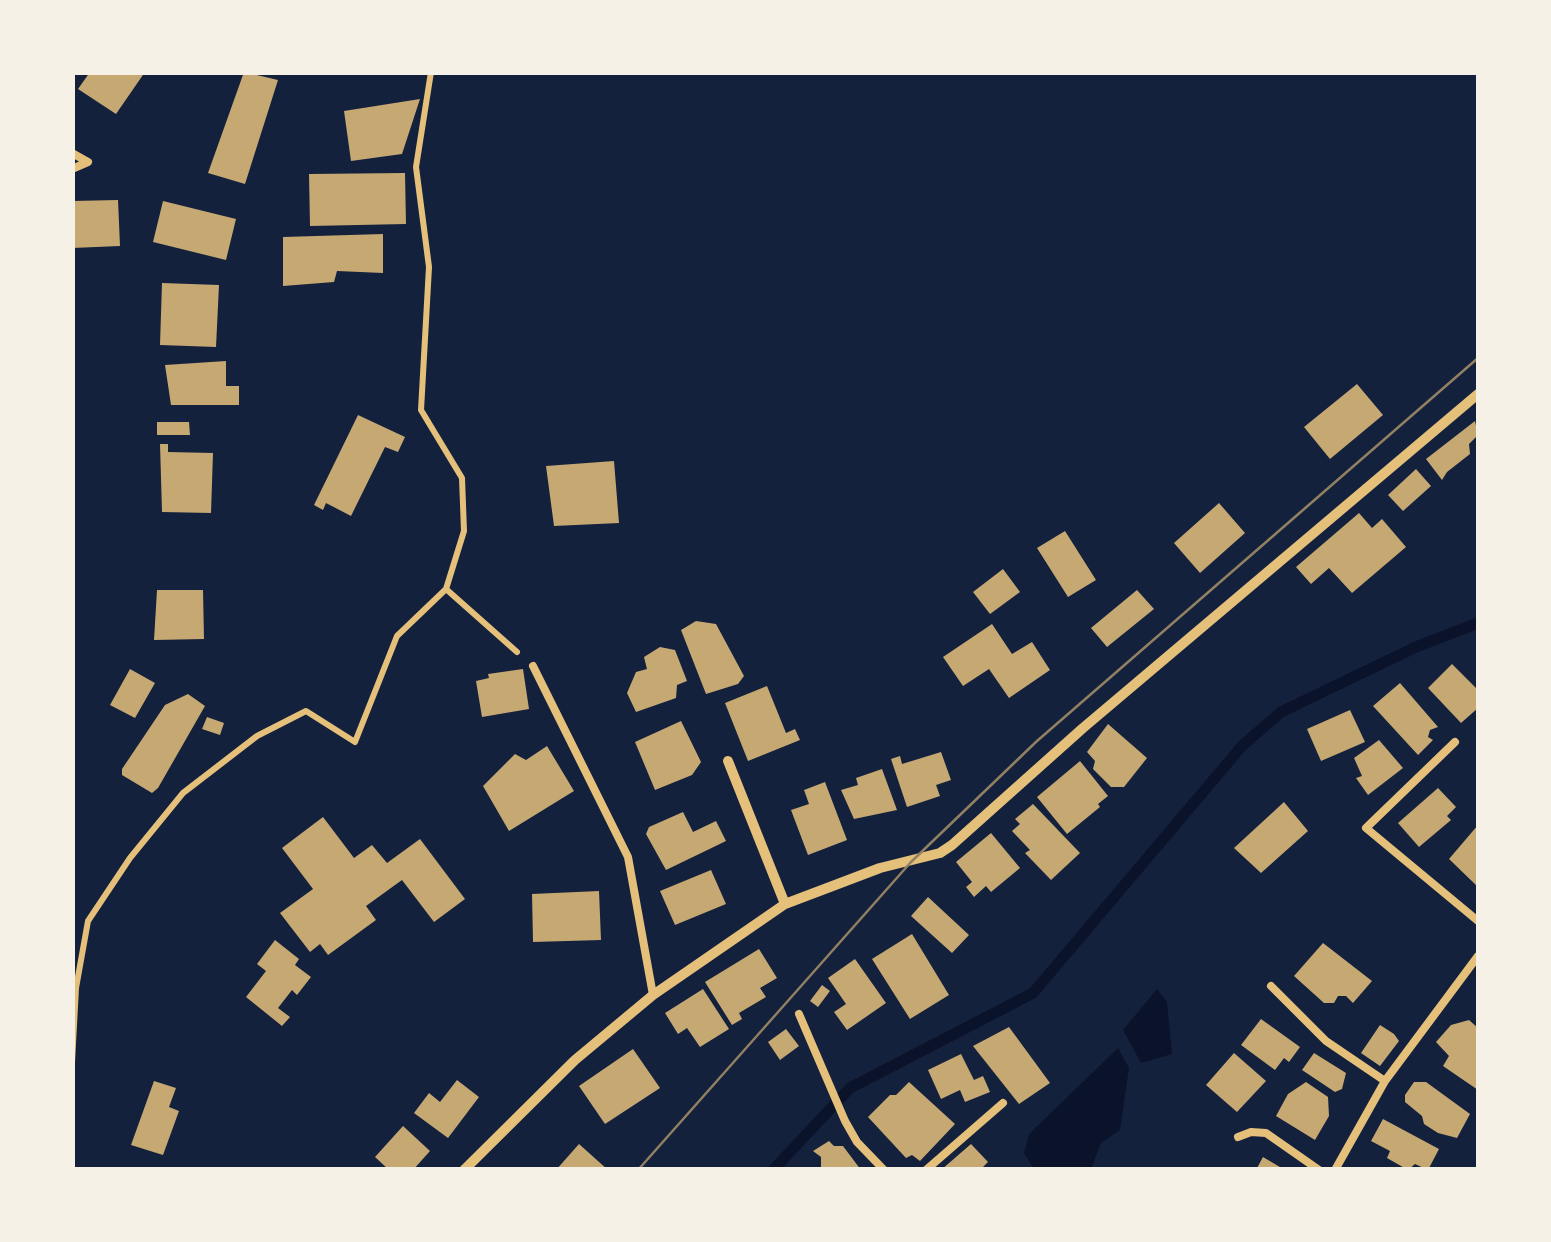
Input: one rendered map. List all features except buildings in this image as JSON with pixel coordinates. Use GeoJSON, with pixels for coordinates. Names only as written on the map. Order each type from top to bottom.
{"type":"FeatureCollection","features":[{"type":"Feature","properties":{"kind":"street"},"geometry":{"type":"LineString","coordinates":[[464,1170],[575,1060],[653,994],[785,904],[880,868],[940,853],[952,845],[1083,728],[1478,394]]}},
{"type":"Feature","properties":{"kind":"street"},"geometry":{"type":"LineString","coordinates":[[728,761],[785,904]]}},
{"type":"Feature","properties":{"kind":"lane"},"geometry":{"type":"LineString","coordinates":[[72,153],[88,162],[72,169]]}},
{"type":"Feature","properties":{"kind":"lane"},"geometry":{"type":"LineString","coordinates":[[533,666],[628,857],[653,994]]}},
{"type":"Feature","properties":{"kind":"lane"},"geometry":{"type":"LineString","coordinates":[[1455,742],[1366,828],[1478,921]]}},
{"type":"Feature","properties":{"kind":"lane"},"geometry":{"type":"LineString","coordinates":[[1334,1170],[1385,1081],[1478,956]]}},
{"type":"Feature","properties":{"kind":"lane"},"geometry":{"type":"LineString","coordinates":[[1272,986],[1326,1040],[1385,1081]]}},
{"type":"Feature","properties":{"kind":"lane"},"geometry":{"type":"LineString","coordinates":[[799,1014],[844,1121],[884,1170]]}},
{"type":"Feature","properties":{"kind":"lane"},"geometry":{"type":"LineString","coordinates":[[926,1170],[1003,1103]]}},
{"type":"Feature","properties":{"kind":"lane"},"geometry":{"type":"LineString","coordinates":[[1238,1137],[1266,1132],[1319,1170]]}},
{"type":"Feature","properties":{"kind":"path"},"geometry":{"type":"LineString","coordinates":[[72,1062],[76,988],[88,921],[130,858],[183,793],[256,736],[306,711],[355,742],[396,636],[446,589],[464,530],[462,478],[421,410],[428,267],[416,168],[431,72]]}},
{"type":"Feature","properties":{"kind":"path"},"geometry":{"type":"LineString","coordinates":[[446,589],[533,666]]}},
{"type":"Feature","properties":{"kind":"water"},"geometry":{"type":"Polygon","coordinates":[[[1157,989],[1167,1002],[1172,1054],[1141,1063],[1123,1030],[1157,989]]]}},
{"type":"Feature","properties":{"kind":"water"},"geometry":{"type":"Polygon","coordinates":[[[1118,1048],[1129,1068],[1120,1130],[1101,1143],[1091,1169],[1034,1169],[1024,1153],[1029,1134],[1118,1048]]]}},
{"type":"Feature","properties":{"kind":"waterway"},"geometry":{"type":"LineString","coordinates":[[773,1170],[850,1088],[1033,993],[1242,746],[1281,712],[1416,647],[1478,623]]}},
{"type":"Feature","properties":{"kind":"tram line"},"geometry":{"type":"LineString","coordinates":[[638,1170],[911,862],[1037,741],[1478,358]]}}]}
